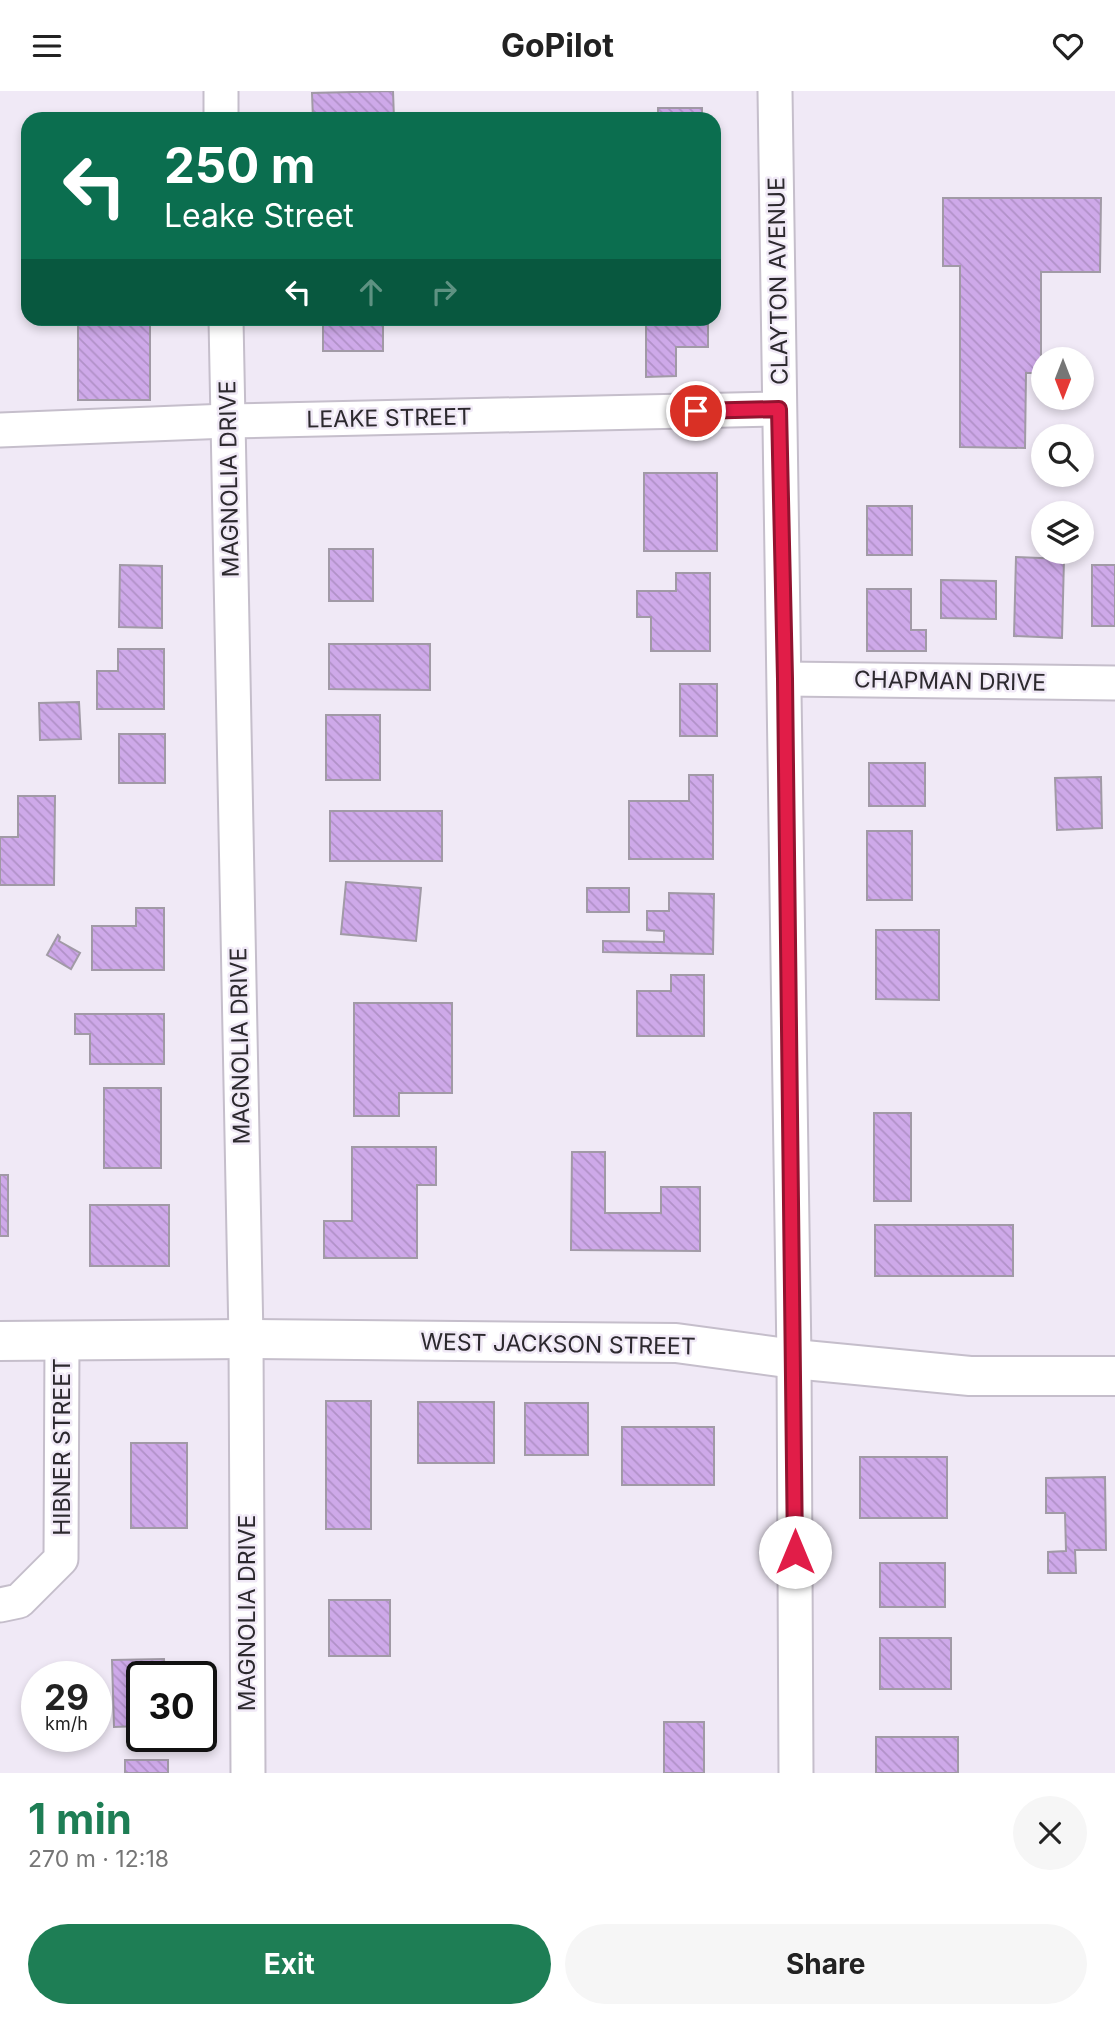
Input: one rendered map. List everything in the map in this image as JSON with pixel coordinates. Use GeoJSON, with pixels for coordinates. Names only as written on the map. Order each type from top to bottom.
{"type":"FeatureCollection","features":[{"type":"Feature","properties":{"kind":"street"},"geometry":{"type":"LineString","coordinates":[[221,91],[221,112]]}},
{"type":"Feature","properties":{"kind":"street","name":"CLAYTON AVENUE"},"geometry":{"type":"LineString","coordinates":[[775,91],[794,1359],[796,1773]]}},
{"type":"Feature","properties":{"kind":"street","name":"MAGNOLIA DRIVE"},"geometry":{"type":"LineString","coordinates":[[226,326],[246,1339],[248,1773]]}},
{"type":"Feature","properties":{"kind":"street","name":"LEAKE STREET"},"geometry":{"type":"LineString","coordinates":[[0,430],[228,421],[779,409]]}},
{"type":"Feature","properties":{"kind":"street","name":"CHAPMAN DRIVE"},"geometry":{"type":"LineString","coordinates":[[785,679],[1115,683]]}},
{"type":"Feature","properties":{"kind":"street","name":"WEST JACKSON STREET"},"geometry":{"type":"LineString","coordinates":[[0,1341],[246,1339],[676,1343],[794,1359],[970,1376],[1115,1376]]}},
{"type":"Feature","properties":{"kind":"street","name":"HIBNER STREET"},"geometry":{"type":"LineString","coordinates":[[0,1605],[19,1601],[61,1559],[62,1341]]}},
{"type":"Feature","properties":{"kind":"building"},"geometry":{"type":"Polygon","coordinates":[[[393,91],[394,112],[313,112],[312,93],[393,91]]]}},
{"type":"Feature","properties":{"kind":"building"},"geometry":{"type":"Polygon","coordinates":[[[658,108],[702,108],[702,112],[658,112],[658,108]]]}},
{"type":"Feature","properties":{"kind":"building"},"geometry":{"type":"Polygon","coordinates":[[[943,198],[1101,198],[1100,272],[1041,272],[1041,347],[1031,347],[1031,373],[1026,373],[1025,448],[960,447],[960,266],[943,266],[943,198]]]}},
{"type":"Feature","properties":{"kind":"building"},"geometry":{"type":"Polygon","coordinates":[[[78,326],[150,326],[150,400],[78,400],[78,326]]]}},
{"type":"Feature","properties":{"kind":"building"},"geometry":{"type":"Polygon","coordinates":[[[323,326],[383,326],[383,351],[323,351],[323,326]]]}},
{"type":"Feature","properties":{"kind":"building"},"geometry":{"type":"Polygon","coordinates":[[[646,326],[708,326],[708,347],[676,347],[676,376],[646,377],[646,326]]]}},
{"type":"Feature","properties":{"kind":"building"},"geometry":{"type":"Polygon","coordinates":[[[644,473],[717,473],[717,551],[644,551],[644,473]]]}},
{"type":"Feature","properties":{"kind":"building"},"geometry":{"type":"Polygon","coordinates":[[[867,506],[912,506],[912,555],[867,555],[867,506]]]}},
{"type":"Feature","properties":{"kind":"building"},"geometry":{"type":"Polygon","coordinates":[[[329,549],[373,549],[373,601],[329,601],[329,549]]]}},
{"type":"Feature","properties":{"kind":"building"},"geometry":{"type":"Polygon","coordinates":[[[1016,557],[1031,558],[1031,564],[1064,564],[1062,638],[1014,636],[1016,557]]]}},
{"type":"Feature","properties":{"kind":"building"},"geometry":{"type":"Polygon","coordinates":[[[120,565],[162,566],[162,628],[119,627],[120,565]]]}},
{"type":"Feature","properties":{"kind":"building"},"geometry":{"type":"Polygon","coordinates":[[[1092,565],[1115,565],[1115,626],[1092,626],[1092,565]]]}},
{"type":"Feature","properties":{"kind":"building"},"geometry":{"type":"Polygon","coordinates":[[[676,573],[710,573],[710,651],[651,651],[651,617],[637,617],[637,591],[676,591],[676,573]]]}},
{"type":"Feature","properties":{"kind":"building"},"geometry":{"type":"Polygon","coordinates":[[[941,580],[996,581],[996,619],[941,618],[941,580]]]}},
{"type":"Feature","properties":{"kind":"building"},"geometry":{"type":"Polygon","coordinates":[[[867,589],[911,589],[911,630],[926,630],[926,651],[867,651],[867,589]]]}},
{"type":"Feature","properties":{"kind":"building"},"geometry":{"type":"Polygon","coordinates":[[[329,644],[430,644],[430,690],[329,689],[329,644]]]}},
{"type":"Feature","properties":{"kind":"building"},"geometry":{"type":"Polygon","coordinates":[[[118,649],[164,649],[164,709],[97,709],[97,671],[118,671],[118,649]]]}},
{"type":"Feature","properties":{"kind":"building"},"geometry":{"type":"Polygon","coordinates":[[[680,684],[717,684],[717,736],[680,736],[680,684]]]}},
{"type":"Feature","properties":{"kind":"building"},"geometry":{"type":"Polygon","coordinates":[[[79,702],[81,739],[40,740],[39,703],[79,702]]]}},
{"type":"Feature","properties":{"kind":"building"},"geometry":{"type":"Polygon","coordinates":[[[326,715],[380,715],[380,780],[326,780],[326,715]]]}},
{"type":"Feature","properties":{"kind":"building"},"geometry":{"type":"Polygon","coordinates":[[[119,734],[165,734],[165,783],[119,783],[119,734]]]}},
{"type":"Feature","properties":{"kind":"building"},"geometry":{"type":"Polygon","coordinates":[[[869,763],[925,763],[925,806],[869,806],[869,763]]]}},
{"type":"Feature","properties":{"kind":"building"},"geometry":{"type":"Polygon","coordinates":[[[689,775],[713,775],[713,859],[629,859],[629,801],[689,801],[689,775]]]}},
{"type":"Feature","properties":{"kind":"building"},"geometry":{"type":"Polygon","coordinates":[[[1101,777],[1102,828],[1057,830],[1055,778],[1101,777]]]}},
{"type":"Feature","properties":{"kind":"building"},"geometry":{"type":"Polygon","coordinates":[[[18,796],[55,796],[54,885],[0,885],[0,837],[18,837],[18,796]]]}},
{"type":"Feature","properties":{"kind":"building"},"geometry":{"type":"Polygon","coordinates":[[[330,811],[442,811],[442,861],[330,861],[330,811]]]}},
{"type":"Feature","properties":{"kind":"building"},"geometry":{"type":"Polygon","coordinates":[[[867,831],[912,831],[912,900],[867,900],[867,831]]]}},
{"type":"Feature","properties":{"kind":"building"},"geometry":{"type":"Polygon","coordinates":[[[346,882],[421,888],[416,941],[341,934],[346,882]]]}},
{"type":"Feature","properties":{"kind":"building"},"geometry":{"type":"Polygon","coordinates":[[[587,888],[629,888],[629,912],[587,912],[587,888]]]}},
{"type":"Feature","properties":{"kind":"building"},"geometry":{"type":"Polygon","coordinates":[[[669,893],[714,894],[713,954],[603,952],[603,941],[664,942],[664,931],[647,930],[647,911],[669,911],[669,893]]]}},
{"type":"Feature","properties":{"kind":"building"},"geometry":{"type":"Polygon","coordinates":[[[136,908],[164,908],[164,970],[92,970],[92,926],[136,926],[136,908]]]}},
{"type":"Feature","properties":{"kind":"building"},"geometry":{"type":"Polygon","coordinates":[[[876,930],[939,930],[939,1000],[876,999],[876,930]]]}},
{"type":"Feature","properties":{"kind":"building"},"geometry":{"type":"Polygon","coordinates":[[[58,935],[59,941],[80,953],[71,969],[47,955],[58,935]]]}},
{"type":"Feature","properties":{"kind":"building"},"geometry":{"type":"Polygon","coordinates":[[[671,975],[704,975],[704,1036],[637,1036],[637,991],[671,991],[671,975]]]}},
{"type":"Feature","properties":{"kind":"building"},"geometry":{"type":"Polygon","coordinates":[[[354,1003],[452,1003],[452,1093],[399,1093],[399,1116],[354,1116],[354,1003]]]}},
{"type":"Feature","properties":{"kind":"building"},"geometry":{"type":"Polygon","coordinates":[[[75,1014],[164,1014],[164,1064],[90,1064],[90,1034],[75,1034],[75,1014]]]}},
{"type":"Feature","properties":{"kind":"building"},"geometry":{"type":"Polygon","coordinates":[[[104,1088],[161,1088],[161,1168],[104,1168],[104,1088]]]}},
{"type":"Feature","properties":{"kind":"building"},"geometry":{"type":"Polygon","coordinates":[[[874,1113],[911,1113],[911,1201],[874,1201],[874,1113]]]}},
{"type":"Feature","properties":{"kind":"building"},"geometry":{"type":"Polygon","coordinates":[[[352,1147],[436,1147],[436,1185],[417,1185],[417,1258],[324,1258],[324,1221],[352,1221],[352,1147]]]}},
{"type":"Feature","properties":{"kind":"building"},"geometry":{"type":"Polygon","coordinates":[[[572,1152],[605,1152],[605,1213],[661,1213],[661,1187],[700,1187],[700,1251],[571,1250],[572,1152]]]}},
{"type":"Feature","properties":{"kind":"building"},"geometry":{"type":"Polygon","coordinates":[[[0,1175],[8,1175],[8,1236],[0,1236],[0,1175]]]}},
{"type":"Feature","properties":{"kind":"building"},"geometry":{"type":"Polygon","coordinates":[[[90,1205],[169,1205],[169,1266],[90,1266],[90,1205]]]}},
{"type":"Feature","properties":{"kind":"building"},"geometry":{"type":"Polygon","coordinates":[[[875,1225],[1013,1225],[1013,1276],[875,1276],[875,1225]]]}},
{"type":"Feature","properties":{"kind":"building"},"geometry":{"type":"Polygon","coordinates":[[[326,1401],[371,1401],[371,1529],[326,1529],[326,1401]]]}},
{"type":"Feature","properties":{"kind":"building"},"geometry":{"type":"Polygon","coordinates":[[[418,1402],[494,1402],[494,1463],[418,1463],[418,1402]]]}},
{"type":"Feature","properties":{"kind":"building"},"geometry":{"type":"Polygon","coordinates":[[[525,1403],[588,1403],[588,1455],[525,1455],[525,1403]]]}},
{"type":"Feature","properties":{"kind":"building"},"geometry":{"type":"Polygon","coordinates":[[[622,1427],[714,1427],[714,1485],[622,1485],[622,1427]]]}},
{"type":"Feature","properties":{"kind":"building"},"geometry":{"type":"Polygon","coordinates":[[[131,1443],[187,1443],[187,1528],[131,1528],[131,1443]]]}},
{"type":"Feature","properties":{"kind":"building"},"geometry":{"type":"Polygon","coordinates":[[[860,1457],[947,1457],[947,1518],[860,1518],[860,1457]]]}},
{"type":"Feature","properties":{"kind":"building"},"geometry":{"type":"Polygon","coordinates":[[[1105,1477],[1106,1550],[1075,1550],[1076,1573],[1048,1573],[1048,1552],[1066,1551],[1065,1513],[1046,1513],[1046,1478],[1105,1477]]]}},
{"type":"Feature","properties":{"kind":"building"},"geometry":{"type":"Polygon","coordinates":[[[880,1563],[945,1563],[945,1607],[880,1607],[880,1563]]]}},
{"type":"Feature","properties":{"kind":"building"},"geometry":{"type":"Polygon","coordinates":[[[329,1600],[390,1600],[390,1656],[329,1656],[329,1600]]]}},
{"type":"Feature","properties":{"kind":"building"},"geometry":{"type":"Polygon","coordinates":[[[880,1638],[951,1638],[951,1689],[880,1689],[880,1638]]]}},
{"type":"Feature","properties":{"kind":"building"},"geometry":{"type":"Polygon","coordinates":[[[164,1659],[126,1661],[126,1727],[114,1727],[112,1660],[164,1659]]]}},
{"type":"Feature","properties":{"kind":"building"},"geometry":{"type":"Polygon","coordinates":[[[664,1722],[704,1722],[704,1773],[664,1773],[664,1722]]]}},
{"type":"Feature","properties":{"kind":"building"},"geometry":{"type":"Polygon","coordinates":[[[876,1737],[958,1737],[958,1773],[876,1773],[876,1737]]]}},
{"type":"Feature","properties":{"kind":"building"},"geometry":{"type":"Polygon","coordinates":[[[125,1760],[168,1760],[168,1773],[125,1773],[125,1760]]]}},
{"type":"Feature","properties":{"kind":"route"},"geometry":{"type":"LineString","coordinates":[[696,411],[779,409],[785,679],[795,1552]]}}]}
